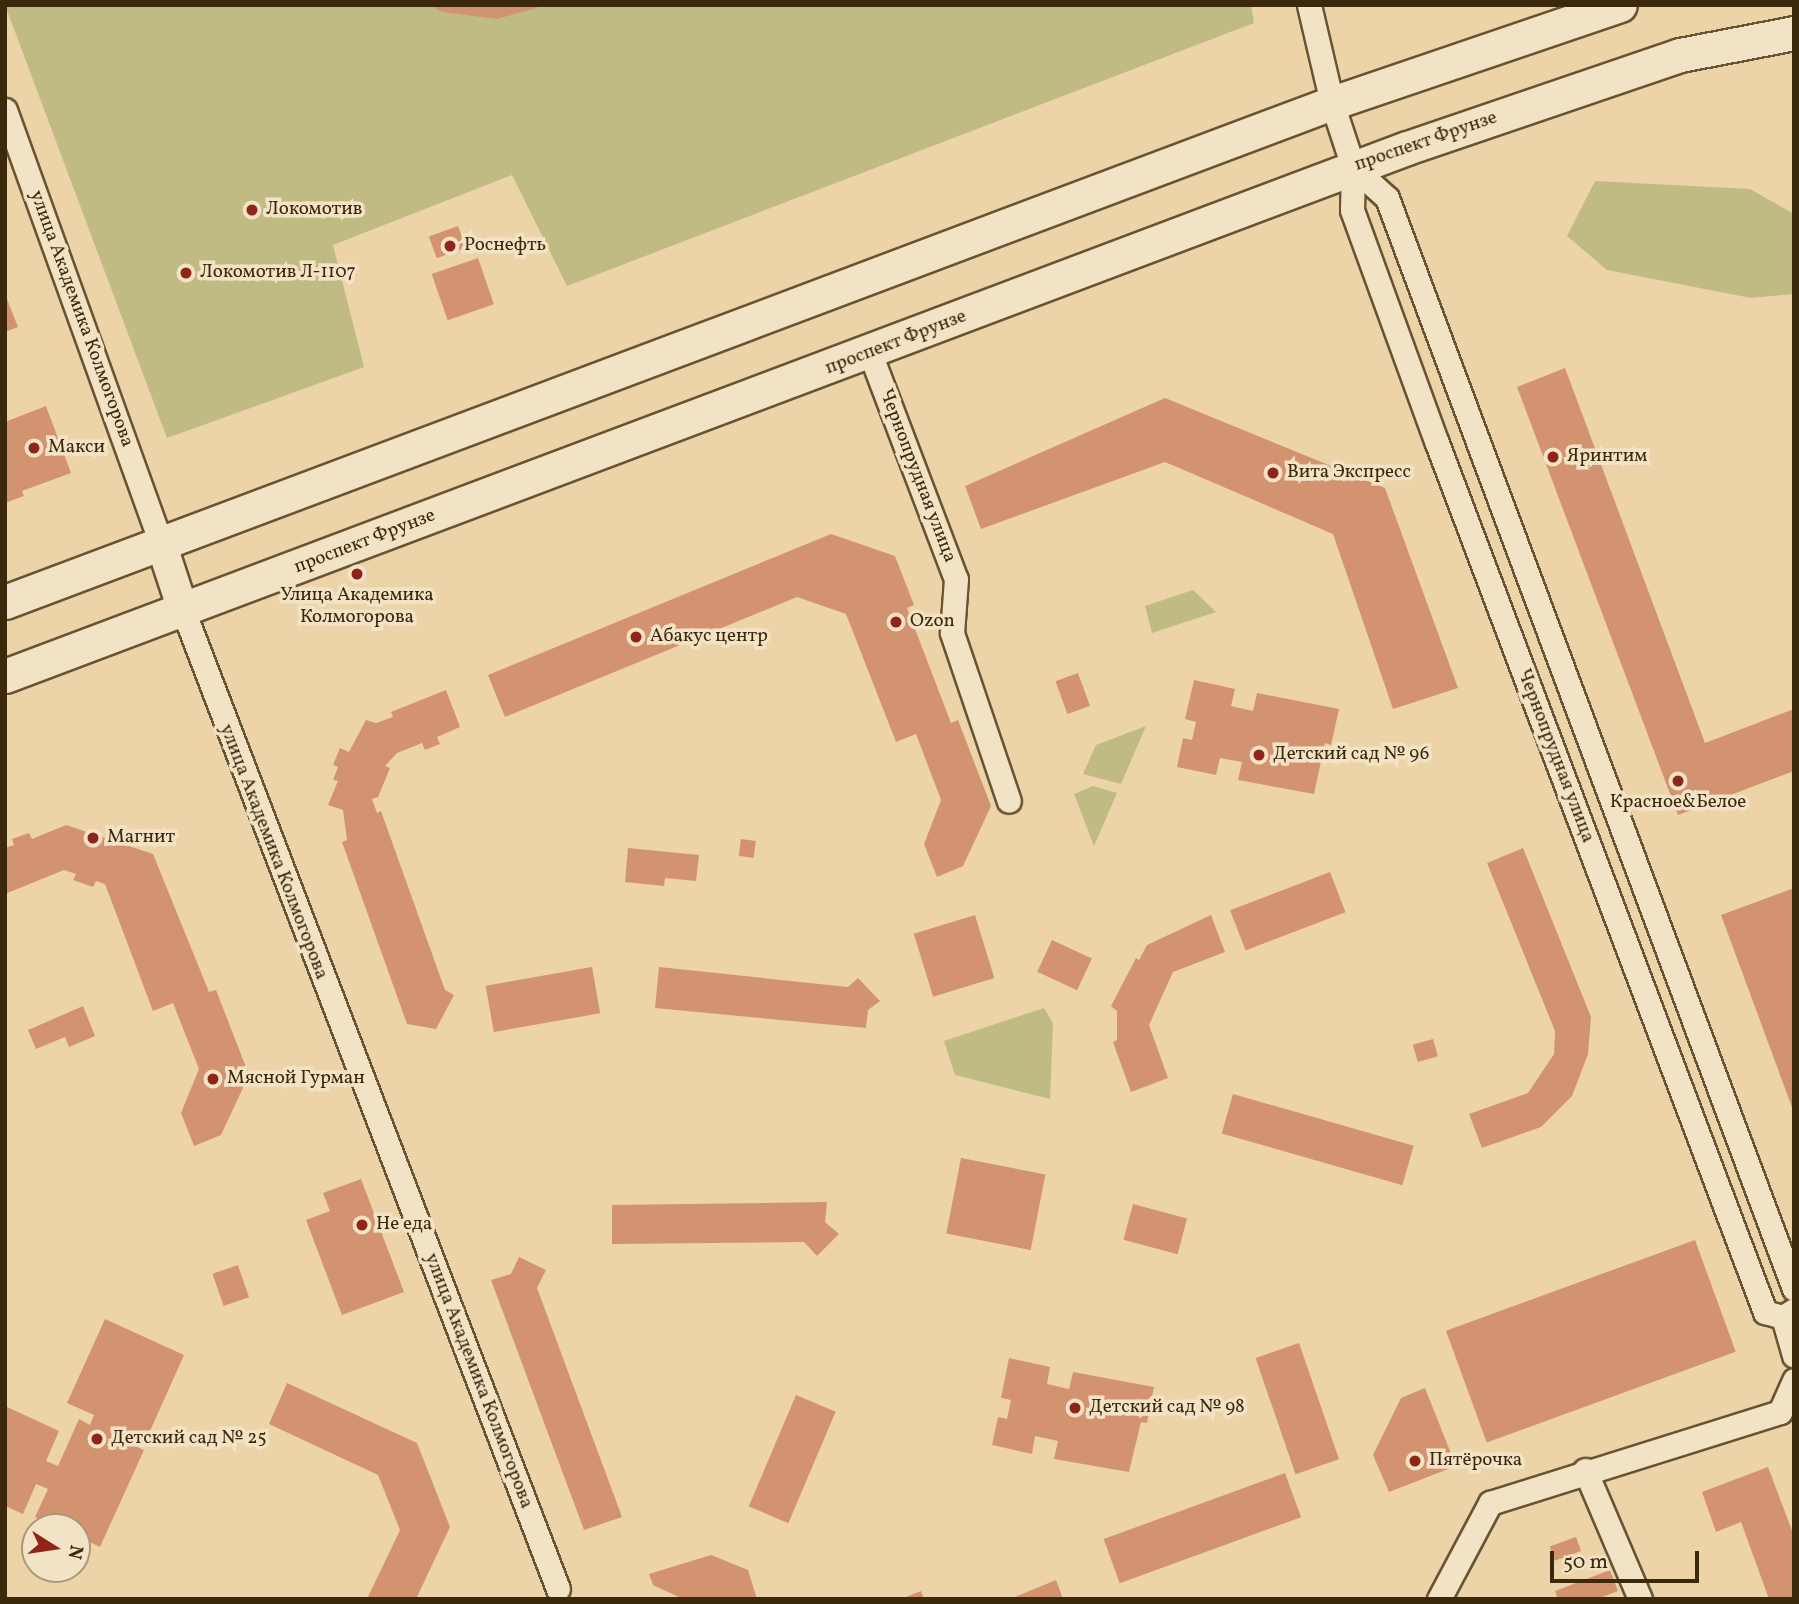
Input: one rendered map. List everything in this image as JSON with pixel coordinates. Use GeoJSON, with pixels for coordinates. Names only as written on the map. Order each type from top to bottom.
{"type":"FeatureCollection","features":[{"type":"Feature","properties":{"kind":"main road"},"geometry":{"type":"LineString","coordinates":[[5,602],[1332,103],[1620,5]]}},
{"type":"Feature","properties":{"kind":"main road","name":"проспект Фрунзе"},"geometry":{"type":"LineString","coordinates":[[5,676],[870,353],[1353,167],[1680,55],[1794,33]]}},
{"type":"Feature","properties":{"kind":"street","name":"Чернопрудная улица"},"geometry":{"type":"LineString","coordinates":[[1309,5],[1332,103],[1353,167],[1352,210],[1532,698],[1765,1312],[1789,1314]]}},
{"type":"Feature","properties":{"kind":"street","name":"улица Академика Колмогорова"},"geometry":{"type":"LineString","coordinates":[[5,110],[183,610],[558,1589]]}},
{"type":"Feature","properties":{"kind":"street","name":"Чернопрудная улица"},"geometry":{"type":"LineString","coordinates":[[1353,167],[1387,198],[1794,1289]]}},
{"type":"Feature","properties":{"kind":"street","name":"Чернопрудная улица"},"geometry":{"type":"LineString","coordinates":[[870,353],[956,579],[952,634],[1009,801]]}},
{"type":"Feature","properties":{"kind":"street"},"geometry":{"type":"LineString","coordinates":[[1789,1314],[1794,1355]]}},
{"type":"Feature","properties":{"kind":"street"},"geometry":{"type":"LineString","coordinates":[[1439,1599],[1490,1503],[1586,1470],[1780,1412],[1794,1380]]}},
{"type":"Feature","properties":{"kind":"street"},"geometry":{"type":"LineString","coordinates":[[1586,1470],[1640,1599]]}},
{"type":"Feature","properties":{"kind":"shaded area","name":"Локомотив"},"geometry":{"type":"Polygon","coordinates":[[[5,5],[1251,5],[1254,23],[567,286],[512,175],[333,245],[364,367],[167,438],[5,5]]]}},
{"type":"Feature","properties":{"kind":"shaded area"},"geometry":{"type":"Polygon","coordinates":[[[1595,181],[1750,189],[1794,214],[1794,294],[1751,298],[1607,270],[1567,236],[1595,181]]]}},
{"type":"Feature","properties":{"kind":"shaded area"},"geometry":{"type":"Polygon","coordinates":[[[1193,590],[1216,612],[1152,633],[1145,606],[1193,590]]]}},
{"type":"Feature","properties":{"kind":"shaded area"},"geometry":{"type":"Polygon","coordinates":[[[1146,726],[1121,784],[1083,774],[1096,745],[1146,726]]]}},
{"type":"Feature","properties":{"kind":"shaded area"},"geometry":{"type":"Polygon","coordinates":[[[1093,786],[1117,793],[1094,846],[1074,794],[1093,786]]]}},
{"type":"Feature","properties":{"kind":"shaded area"},"geometry":{"type":"Polygon","coordinates":[[[1044,1008],[1053,1023],[1050,1099],[955,1075],[944,1041],[1044,1008]]]}},
{"type":"Feature","properties":{"kind":"building"},"geometry":{"type":"Polygon","coordinates":[[[430,5],[543,6],[497,19],[442,12],[430,5]]]}},
{"type":"Feature","properties":{"kind":"building"},"geometry":{"type":"Polygon","coordinates":[[[458,226],[466,248],[437,258],[429,237],[458,226]]]}},
{"type":"Feature","properties":{"kind":"building"},"geometry":{"type":"Polygon","coordinates":[[[478,258],[494,304],[448,320],[432,274],[478,258]]]}},
{"type":"Feature","properties":{"kind":"building"},"geometry":{"type":"Polygon","coordinates":[[[5,294],[18,327],[5,332],[5,294]]]}},
{"type":"Feature","properties":{"kind":"building"},"geometry":{"type":"Polygon","coordinates":[[[1565,368],[1705,743],[1794,709],[1794,771],[1678,815],[1517,387],[1565,368]]]}},
{"type":"Feature","properties":{"kind":"building"},"geometry":{"type":"Polygon","coordinates":[[[1165,398],[1385,488],[1458,688],[1393,709],[1333,534],[1165,462],[981,529],[965,486],[1165,398]]]}},
{"type":"Feature","properties":{"kind":"building","name":"Макси"},"geometry":{"type":"Polygon","coordinates":[[[46,406],[71,473],[22,491],[24,496],[5,503],[5,422],[46,406]]]}},
{"type":"Feature","properties":{"kind":"building"},"geometry":{"type":"Polygon","coordinates":[[[831,534],[895,556],[914,605],[907,608],[951,723],[958,720],[991,806],[963,866],[937,877],[924,844],[941,800],[916,734],[896,742],[846,614],[797,597],[505,717],[488,675],[831,534]]]}},
{"type":"Feature","properties":{"kind":"building"},"geometry":{"type":"Polygon","coordinates":[[[1078,673],[1090,706],[1067,714],[1055,681],[1078,673]]]}},
{"type":"Feature","properties":{"kind":"building"},"geometry":{"type":"Polygon","coordinates":[[[1194,680],[1235,689],[1231,706],[1253,711],[1257,693],[1339,709],[1331,745],[1325,743],[1314,794],[1238,780],[1242,762],[1220,758],[1216,775],[1177,767],[1183,738],[1192,740],[1196,722],[1185,719],[1194,680]]]}},
{"type":"Feature","properties":{"kind":"building"},"geometry":{"type":"Polygon","coordinates":[[[446,690],[460,727],[437,737],[440,744],[425,750],[422,743],[397,753],[385,766],[390,768],[378,797],[372,799],[377,813],[381,811],[445,990],[454,995],[436,1029],[407,1024],[342,842],[347,840],[343,810],[328,805],[338,781],[333,780],[338,767],[333,765],[340,748],[349,752],[366,720],[376,723],[393,717],[391,712],[446,690]]]}},
{"type":"Feature","properties":{"kind":"building"},"geometry":{"type":"Polygon","coordinates":[[[66,825],[153,854],[209,992],[216,990],[249,1075],[221,1135],[194,1146],[181,1113],[199,1069],[173,1003],[153,1011],[105,884],[96,881],[93,887],[73,880],[76,874],[64,870],[5,894],[5,848],[14,845],[12,839],[29,833],[32,839],[66,825]]]}},
{"type":"Feature","properties":{"kind":"building"},"geometry":{"type":"Polygon","coordinates":[[[741,839],[756,841],[753,858],[739,856],[741,839]]]}},
{"type":"Feature","properties":{"kind":"building"},"geometry":{"type":"Polygon","coordinates":[[[628,848],[699,855],[696,881],[665,878],[664,886],[625,882],[628,848]]]}},
{"type":"Feature","properties":{"kind":"building"},"geometry":{"type":"Polygon","coordinates":[[[1523,848],[1591,1017],[1588,1054],[1572,1096],[1541,1127],[1482,1148],[1469,1114],[1528,1093],[1554,1054],[1555,1031],[1487,863],[1523,848]]]}},
{"type":"Feature","properties":{"kind":"building"},"geometry":{"type":"Polygon","coordinates":[[[1330,872],[1345,912],[1246,950],[1230,910],[1330,872]]]}},
{"type":"Feature","properties":{"kind":"building"},"geometry":{"type":"Polygon","coordinates":[[[1794,888],[1794,1110],[1793,1110],[1721,915],[1794,888]]]}},
{"type":"Feature","properties":{"kind":"building"},"geometry":{"type":"Polygon","coordinates":[[[975,915],[994,978],[933,997],[914,934],[975,915]]]}},
{"type":"Feature","properties":{"kind":"building"},"geometry":{"type":"Polygon","coordinates":[[[1211,915],[1225,952],[1173,972],[1149,1025],[1168,1078],[1131,1092],[1113,1042],[1117,1040],[1117,1011],[1111,1006],[1136,958],[1139,960],[1147,945],[1211,915]]]}},
{"type":"Feature","properties":{"kind":"building"},"geometry":{"type":"Polygon","coordinates":[[[1052,940],[1092,959],[1077,990],[1037,972],[1052,940]]]}},
{"type":"Feature","properties":{"kind":"building"},"geometry":{"type":"Polygon","coordinates":[[[592,967],[600,1013],[494,1032],[486,986],[592,967]]]}},
{"type":"Feature","properties":{"kind":"building"},"geometry":{"type":"Polygon","coordinates":[[[659,967],[848,987],[858,978],[880,1001],[868,1010],[866,1028],[655,1008],[659,967]]]}},
{"type":"Feature","properties":{"kind":"building"},"geometry":{"type":"Polygon","coordinates":[[[83,1006],[95,1036],[69,1047],[65,1037],[36,1049],[28,1030],[83,1006]]]}},
{"type":"Feature","properties":{"kind":"building"},"geometry":{"type":"Polygon","coordinates":[[[1433,1039],[1438,1056],[1418,1062],[1413,1045],[1433,1039]]]}},
{"type":"Feature","properties":{"kind":"building"},"geometry":{"type":"Polygon","coordinates":[[[1233,1094],[1414,1146],[1402,1185],[1222,1133],[1233,1094]]]}},
{"type":"Feature","properties":{"kind":"building"},"geometry":{"type":"Polygon","coordinates":[[[961,1158],[1045,1174],[1031,1250],[946,1234],[961,1158]]]}},
{"type":"Feature","properties":{"kind":"building"},"geometry":{"type":"Polygon","coordinates":[[[361,1179],[404,1292],[342,1315],[306,1220],[330,1211],[323,1193],[361,1179]]]}},
{"type":"Feature","properties":{"kind":"building"},"geometry":{"type":"Polygon","coordinates":[[[827,1202],[825,1222],[839,1234],[817,1256],[804,1242],[612,1244],[612,1205],[827,1202]]]}},
{"type":"Feature","properties":{"kind":"building"},"geometry":{"type":"Polygon","coordinates":[[[1133,1204],[1187,1218],[1178,1254],[1123,1240],[1133,1204]]]}},
{"type":"Feature","properties":{"kind":"building"},"geometry":{"type":"Polygon","coordinates":[[[1695,1240],[1736,1352],[1487,1442],[1446,1331],[1695,1240]]]}},
{"type":"Feature","properties":{"kind":"building"},"geometry":{"type":"Polygon","coordinates":[[[519,1257],[546,1270],[537,1288],[622,1517],[584,1530],[491,1280],[511,1274],[519,1257]]]}},
{"type":"Feature","properties":{"kind":"building"},"geometry":{"type":"Polygon","coordinates":[[[238,1265],[249,1297],[224,1306],[212,1274],[238,1265]]]}},
{"type":"Feature","properties":{"kind":"building"},"geometry":{"type":"Polygon","coordinates":[[[105,1319],[184,1355],[146,1440],[120,1428],[116,1437],[144,1450],[100,1547],[91,1543],[91,1513],[37,1513],[48,1489],[36,1484],[23,1513],[5,1506],[5,1406],[59,1431],[46,1461],[58,1466],[79,1419],[90,1425],[94,1415],[67,1403],[105,1319]]]}},
{"type":"Feature","properties":{"kind":"building"},"geometry":{"type":"Polygon","coordinates":[[[1299,1343],[1339,1459],[1296,1474],[1256,1358],[1299,1343]]]}},
{"type":"Feature","properties":{"kind":"building"},"geometry":{"type":"Polygon","coordinates":[[[1009,1358],[1050,1367],[1047,1384],[1069,1389],[1073,1372],[1154,1387],[1147,1423],[1141,1422],[1129,1472],[1054,1459],[1058,1441],[1035,1436],[1032,1454],[992,1445],[998,1417],[1007,1419],[1011,1400],[1001,1398],[1009,1358]]]}},
{"type":"Feature","properties":{"kind":"building"},"geometry":{"type":"Polygon","coordinates":[[[287,1383],[417,1443],[450,1527],[416,1599],[367,1599],[400,1530],[378,1475],[269,1424],[287,1383]]]}},
{"type":"Feature","properties":{"kind":"building"},"geometry":{"type":"Polygon","coordinates":[[[1425,1388],[1456,1466],[1389,1492],[1373,1455],[1401,1398],[1425,1388]]]}},
{"type":"Feature","properties":{"kind":"building"},"geometry":{"type":"Polygon","coordinates":[[[796,1395],[836,1412],[788,1523],[749,1506],[796,1395]]]}},
{"type":"Feature","properties":{"kind":"building"},"geometry":{"type":"Polygon","coordinates":[[[1768,1467],[1794,1536],[1794,1599],[1769,1599],[1741,1522],[1716,1532],[1702,1492],[1768,1467]]]}},
{"type":"Feature","properties":{"kind":"building"},"geometry":{"type":"Polygon","coordinates":[[[1285,1473],[1301,1517],[1120,1583],[1104,1539],[1285,1473]]]}},
{"type":"Feature","properties":{"kind":"building"},"geometry":{"type":"Polygon","coordinates":[[[1576,1537],[1581,1551],[1555,1561],[1550,1547],[1576,1537]]]}},
{"type":"Feature","properties":{"kind":"building"},"geometry":{"type":"Polygon","coordinates":[[[711,1555],[748,1570],[757,1599],[683,1599],[653,1585],[649,1574],[711,1555]]]}},
{"type":"Feature","properties":{"kind":"building"},"geometry":{"type":"Polygon","coordinates":[[[1610,1570],[1618,1591],[1597,1599],[1558,1599],[1555,1591],[1610,1570]]]}},
{"type":"Feature","properties":{"kind":"building"},"geometry":{"type":"Polygon","coordinates":[[[1056,1580],[1063,1599],[1010,1599],[1056,1580]]]}},
{"type":"Feature","properties":{"kind":"building"},"geometry":{"type":"Polygon","coordinates":[[[921,1591],[924,1599],[901,1599],[921,1591]]]}},
{"type":"Feature","properties":{"kind":"place","name":"Локомотив"},"geometry":{"type":"Point","coordinates":[252,210]}},
{"type":"Feature","properties":{"kind":"place","name":"Роснефть"},"geometry":{"type":"Point","coordinates":[450,246]}},
{"type":"Feature","properties":{"kind":"place","name":"Локомотив Л-1107"},"geometry":{"type":"Point","coordinates":[186,273]}},
{"type":"Feature","properties":{"kind":"place","name":"Макси"},"geometry":{"type":"Point","coordinates":[34,448]}},
{"type":"Feature","properties":{"kind":"place","name":"Яринтим"},"geometry":{"type":"Point","coordinates":[1553,457]}},
{"type":"Feature","properties":{"kind":"place","name":"Вита Экспресс"},"geometry":{"type":"Point","coordinates":[1273,473]}},
{"type":"Feature","properties":{"kind":"place","name":"Улица Академика Колмогорова"},"geometry":{"type":"Point","coordinates":[357,574]}},
{"type":"Feature","properties":{"kind":"place","name":"Ozon"},"geometry":{"type":"Point","coordinates":[896,622]}},
{"type":"Feature","properties":{"kind":"place","name":"Абакус центр"},"geometry":{"type":"Point","coordinates":[636,637]}},
{"type":"Feature","properties":{"kind":"place","name":"Детский сад № 96"},"geometry":{"type":"Point","coordinates":[1259,755]}},
{"type":"Feature","properties":{"kind":"place","name":"Красное&Белое"},"geometry":{"type":"Point","coordinates":[1678,781]}},
{"type":"Feature","properties":{"kind":"place","name":"Магнит"},"geometry":{"type":"Point","coordinates":[93,838]}},
{"type":"Feature","properties":{"kind":"place","name":"Мясной Гурман"},"geometry":{"type":"Point","coordinates":[213,1079]}},
{"type":"Feature","properties":{"kind":"place","name":"Не еда"},"geometry":{"type":"Point","coordinates":[362,1225]}},
{"type":"Feature","properties":{"kind":"place","name":"Детский сад № 98"},"geometry":{"type":"Point","coordinates":[1075,1408]}},
{"type":"Feature","properties":{"kind":"place","name":"Детский сад № 25"},"geometry":{"type":"Point","coordinates":[97,1439]}},
{"type":"Feature","properties":{"kind":"place","name":"Пятёрочка"},"geometry":{"type":"Point","coordinates":[1415,1461]}}]}
